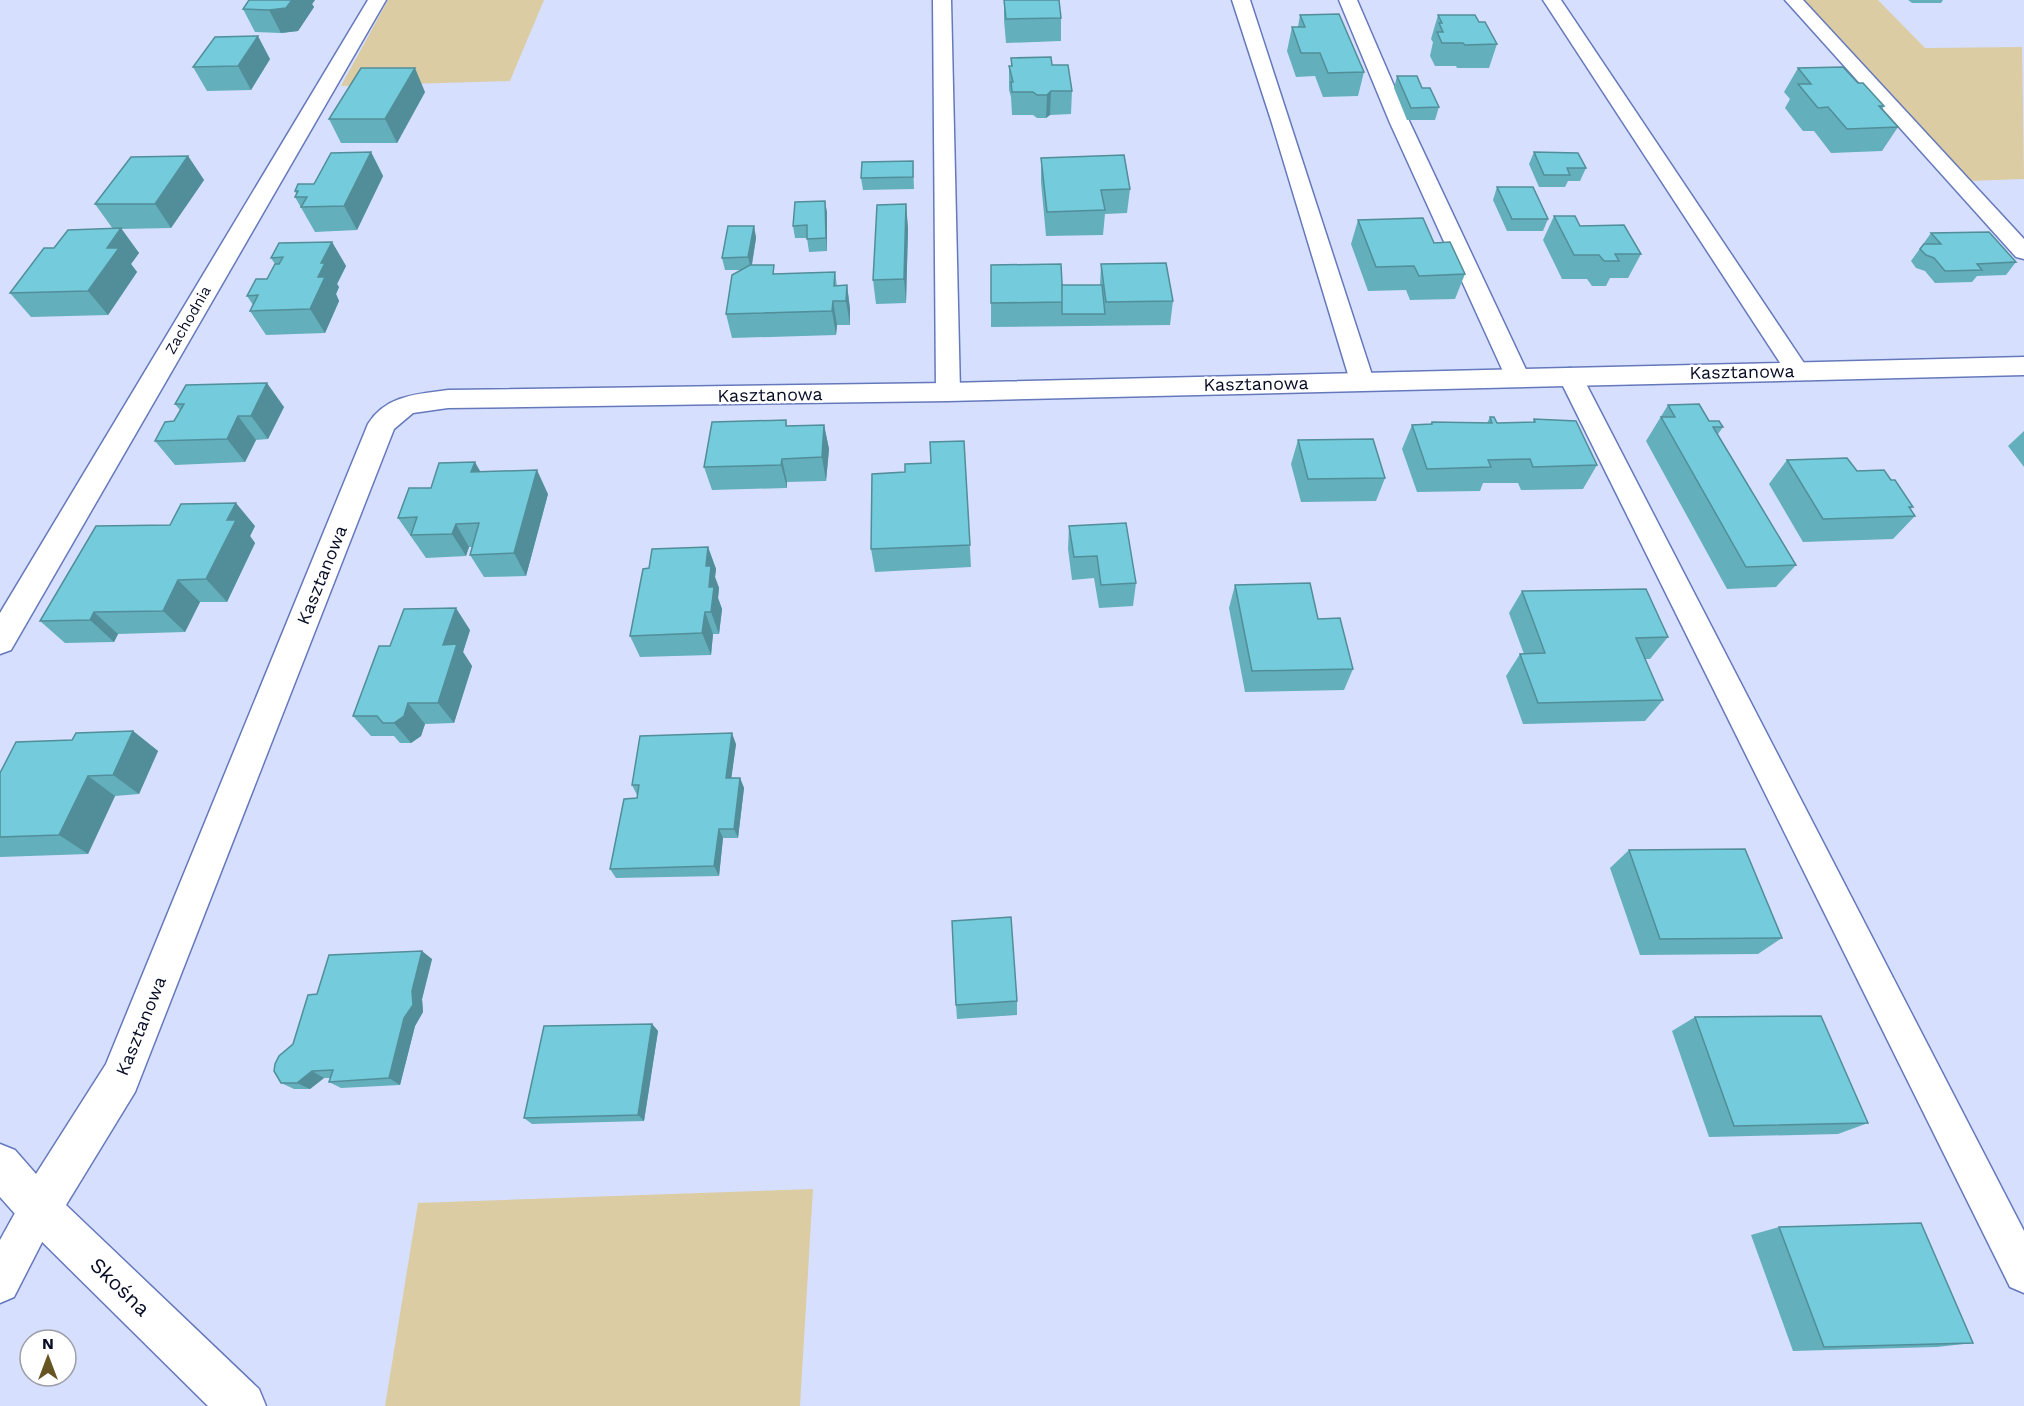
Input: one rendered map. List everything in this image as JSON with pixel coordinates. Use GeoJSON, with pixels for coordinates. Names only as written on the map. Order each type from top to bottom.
{"type":"FeatureCollection","features":[{"type":"Feature","properties":{"kind":"street","name":"Zachodnia"},"geometry":{"type":"LineString","coordinates":[[0,641],[377,0]]}},
{"type":"Feature","properties":{"kind":"street","name":"Kasztanowa"},"geometry":{"type":"LineString","coordinates":[[39,1209],[121,1078],[382,424],[405,405],[448,399],[948,392],[2024,366]]}},
{"type":"Feature","properties":{"kind":"street","name":"Skośna"},"geometry":{"type":"LineString","coordinates":[[0,1165],[39,1209],[243,1406]]}},
{"type":"Feature","properties":{"kind":"lane"},"geometry":{"type":"LineString","coordinates":[[942,0],[948,392]]}},
{"type":"Feature","properties":{"kind":"lane"},"geometry":{"type":"LineString","coordinates":[[1241,0],[1281,120],[1362,381]]}},
{"type":"Feature","properties":{"kind":"lane"},"geometry":{"type":"LineString","coordinates":[[1348,0],[1400,123],[1518,378]]}},
{"type":"Feature","properties":{"kind":"lane"},"geometry":{"type":"LineString","coordinates":[[1552,0],[1798,372]]}},
{"type":"Feature","properties":{"kind":"lane"},"geometry":{"type":"LineString","coordinates":[[1794,0],[2024,252]]}},
{"type":"Feature","properties":{"kind":"lane"},"geometry":{"type":"LineString","coordinates":[[1570,376],[2024,1273]]}},
{"type":"Feature","properties":{"kind":"lane"},"geometry":{"type":"LineString","coordinates":[[0,1283],[39,1209]]}},
{"type":"Feature","properties":{"kind":"shaded area"},"geometry":{"type":"Polygon","coordinates":[[[388,0],[544,0],[510,81],[341,86],[388,0]]]}},
{"type":"Feature","properties":{"kind":"shaded area"},"geometry":{"type":"Polygon","coordinates":[[[1800,0],[1878,0],[1925,48],[2022,47],[2024,179],[1969,181],[1800,0]]]}},
{"type":"Feature","properties":{"kind":"shaded area"},"geometry":{"type":"Polygon","coordinates":[[[813,1189],[800,1406],[385,1406],[418,1203],[813,1189]]]}},
{"type":"Feature","properties":{"kind":"building"},"geometry":{"type":"Polygon","coordinates":[[[249,0],[292,0],[286,8],[243,9],[249,0]]]}},
{"type":"Feature","properties":{"kind":"building"},"geometry":{"type":"Polygon","coordinates":[[[1004,0],[1059,0],[1061,18],[1006,19],[1004,0]]]}},
{"type":"Feature","properties":{"kind":"building"},"geometry":{"type":"Polygon","coordinates":[[[1339,14],[1364,72],[1328,73],[1320,53],[1301,53],[1292,27],[1305,27],[1300,15],[1339,14]]]}},
{"type":"Feature","properties":{"kind":"building"},"geometry":{"type":"Polygon","coordinates":[[[1438,15],[1475,15],[1479,22],[1485,22],[1497,44],[1442,43],[1437,32],[1443,32],[1438,15]]]}},
{"type":"Feature","properties":{"kind":"building"},"geometry":{"type":"Polygon","coordinates":[[[258,36],[238,66],[193,67],[215,37],[258,36]]]}},
{"type":"Feature","properties":{"kind":"building"},"geometry":{"type":"Polygon","coordinates":[[[1051,57],[1052,65],[1068,65],[1072,91],[1051,91],[1047,95],[1012,92],[1011,82],[1013,82],[1009,66],[1012,66],[1011,58],[1051,57]]]}},
{"type":"Feature","properties":{"kind":"building"},"geometry":{"type":"Polygon","coordinates":[[[1843,67],[1858,83],[1863,83],[1884,106],[1879,106],[1898,127],[1847,129],[1828,107],[1818,108],[1798,84],[1811,84],[1798,68],[1843,67]]]}},
{"type":"Feature","properties":{"kind":"building"},"geometry":{"type":"Polygon","coordinates":[[[361,68],[415,68],[385,119],[329,119],[361,68]]]}},
{"type":"Feature","properties":{"kind":"building"},"geometry":{"type":"Polygon","coordinates":[[[1397,76],[1417,76],[1422,88],[1430,88],[1439,107],[1411,108],[1397,76]]]}},
{"type":"Feature","properties":{"kind":"building"},"geometry":{"type":"Polygon","coordinates":[[[371,152],[344,206],[301,207],[307,197],[295,197],[298,184],[314,184],[331,153],[371,152]]]}},
{"type":"Feature","properties":{"kind":"building"},"geometry":{"type":"Polygon","coordinates":[[[1534,152],[1578,153],[1586,168],[1567,168],[1570,175],[1544,175],[1534,152]]]}},
{"type":"Feature","properties":{"kind":"building"},"geometry":{"type":"Polygon","coordinates":[[[1124,155],[1130,189],[1101,190],[1105,210],[1047,212],[1041,158],[1124,155]]]}},
{"type":"Feature","properties":{"kind":"building"},"geometry":{"type":"Polygon","coordinates":[[[188,156],[155,204],[95,204],[131,157],[188,156]]]}},
{"type":"Feature","properties":{"kind":"building"},"geometry":{"type":"Polygon","coordinates":[[[913,161],[913,177],[861,178],[862,162],[913,161]]]}},
{"type":"Feature","properties":{"kind":"building"},"geometry":{"type":"Polygon","coordinates":[[[1497,187],[1533,187],[1548,219],[1512,219],[1497,187]]]}},
{"type":"Feature","properties":{"kind":"building"},"geometry":{"type":"Polygon","coordinates":[[[825,201],[826,238],[807,239],[807,225],[793,226],[795,202],[825,201]]]}},
{"type":"Feature","properties":{"kind":"building"},"geometry":{"type":"Polygon","coordinates":[[[906,204],[904,279],[873,280],[877,205],[906,204]]]}},
{"type":"Feature","properties":{"kind":"building"},"geometry":{"type":"Polygon","coordinates":[[[1554,216],[1575,216],[1580,226],[1624,225],[1641,254],[1615,254],[1619,261],[1604,261],[1599,255],[1574,255],[1554,216]]]}},
{"type":"Feature","properties":{"kind":"building"},"geometry":{"type":"Polygon","coordinates":[[[1423,218],[1434,243],[1450,242],[1465,274],[1419,276],[1414,266],[1376,267],[1358,220],[1423,218]]]}},
{"type":"Feature","properties":{"kind":"building"},"geometry":{"type":"Polygon","coordinates":[[[728,226],[754,226],[748,257],[722,258],[728,226]]]}},
{"type":"Feature","properties":{"kind":"building"},"geometry":{"type":"Polygon","coordinates":[[[121,228],[107,248],[119,248],[88,291],[10,293],[44,248],[54,248],[68,230],[121,228]]]}},
{"type":"Feature","properties":{"kind":"building"},"geometry":{"type":"Polygon","coordinates":[[[1989,232],[2016,262],[1977,264],[1982,270],[1945,271],[1934,258],[1926,255],[1920,249],[1924,244],[1941,244],[1931,233],[1989,232]]]}},
{"type":"Feature","properties":{"kind":"building"},"geometry":{"type":"Polygon","coordinates":[[[332,242],[321,263],[325,263],[318,277],[325,277],[310,309],[250,311],[258,295],[247,296],[256,279],[267,279],[275,264],[279,264],[283,257],[271,258],[279,243],[332,242]]]}},
{"type":"Feature","properties":{"kind":"building"},"geometry":{"type":"Polygon","coordinates":[[[1166,263],[1173,301],[1106,302],[1101,264],[1166,263]]]}},
{"type":"Feature","properties":{"kind":"building"},"geometry":{"type":"Polygon","coordinates":[[[1061,264],[1063,302],[991,303],[991,265],[1061,264]]]}},
{"type":"Feature","properties":{"kind":"building"},"geometry":{"type":"Polygon","coordinates":[[[750,265],[774,265],[773,274],[835,272],[834,286],[847,285],[846,301],[833,301],[832,311],[726,314],[732,275],[750,265]]]}},
{"type":"Feature","properties":{"kind":"building"},"geometry":{"type":"Polygon","coordinates":[[[1062,285],[1102,285],[1105,314],[1062,314],[1062,285]]]}},
{"type":"Feature","properties":{"kind":"building"},"geometry":{"type":"Polygon","coordinates":[[[267,383],[251,416],[238,416],[227,439],[155,441],[165,422],[174,421],[184,404],[175,404],[186,385],[267,383]]]}},
{"type":"Feature","properties":{"kind":"building"},"geometry":{"type":"Polygon","coordinates":[[[1699,404],[1709,421],[1719,421],[1723,427],[1713,427],[1796,565],[1746,567],[1661,417],[1675,417],[1668,405],[1699,404]]]}},
{"type":"Feature","properties":{"kind":"building"},"geometry":{"type":"Polygon","coordinates":[[[1490,417],[1494,417],[1497,423],[1535,422],[1534,419],[1576,421],[1597,465],[1533,467],[1530,459],[1488,460],[1491,467],[1427,469],[1412,425],[1432,424],[1432,422],[1492,423],[1490,417]]]}},
{"type":"Feature","properties":{"kind":"building"},"geometry":{"type":"Polygon","coordinates":[[[786,420],[786,426],[824,425],[822,457],[782,459],[781,465],[704,467],[712,422],[786,420]]]}},
{"type":"Feature","properties":{"kind":"building"},"geometry":{"type":"Polygon","coordinates":[[[1373,439],[1385,478],[1308,479],[1298,440],[1373,439]]]}},
{"type":"Feature","properties":{"kind":"building"},"geometry":{"type":"Polygon","coordinates":[[[964,441],[970,545],[871,549],[872,474],[905,472],[905,464],[931,463],[930,442],[964,441]]]}},
{"type":"Feature","properties":{"kind":"building"},"geometry":{"type":"Polygon","coordinates":[[[1847,458],[1857,471],[1884,470],[1891,480],[1895,480],[1913,507],[1909,507],[1915,516],[1823,519],[1787,460],[1847,458]]]}},
{"type":"Feature","properties":{"kind":"building"},"geometry":{"type":"Polygon","coordinates":[[[475,462],[471,472],[537,470],[514,553],[470,555],[479,523],[456,524],[452,534],[411,535],[417,517],[398,518],[409,488],[431,488],[439,463],[475,462]]]}},
{"type":"Feature","properties":{"kind":"building"},"geometry":{"type":"Polygon","coordinates":[[[236,503],[227,520],[236,520],[206,579],[178,580],[163,611],[94,612],[90,620],[40,621],[96,526],[170,525],[181,504],[236,503]]]}},
{"type":"Feature","properties":{"kind":"building"},"geometry":{"type":"Polygon","coordinates":[[[1126,523],[1136,583],[1101,585],[1097,556],[1074,557],[1069,526],[1126,523]]]}},
{"type":"Feature","properties":{"kind":"building"},"geometry":{"type":"Polygon","coordinates":[[[708,547],[706,566],[711,566],[709,587],[714,587],[711,612],[705,612],[702,633],[630,636],[643,569],[649,568],[652,549],[708,547]]]}},
{"type":"Feature","properties":{"kind":"building"},"geometry":{"type":"Polygon","coordinates":[[[1310,583],[1318,619],[1340,618],[1353,669],[1252,671],[1235,585],[1310,583]]]}},
{"type":"Feature","properties":{"kind":"building"},"geometry":{"type":"Polygon","coordinates":[[[1646,589],[1668,637],[1636,638],[1663,700],[1538,703],[1520,654],[1545,653],[1522,591],[1646,589]]]}},
{"type":"Feature","properties":{"kind":"building"},"geometry":{"type":"Polygon","coordinates":[[[456,608],[443,645],[457,644],[438,703],[408,703],[404,716],[394,723],[383,723],[377,716],[353,716],[379,646],[390,646],[404,609],[456,608]]]}},
{"type":"Feature","properties":{"kind":"building"},"geometry":{"type":"Polygon","coordinates":[[[133,731],[113,775],[88,776],[59,835],[0,837],[0,773],[16,742],[72,740],[76,733],[133,731]]]}},
{"type":"Feature","properties":{"kind":"building"},"geometry":{"type":"Polygon","coordinates":[[[732,733],[726,778],[740,778],[734,829],[719,829],[714,866],[610,869],[624,799],[637,798],[639,785],[632,785],[640,736],[732,733]]]}},
{"type":"Feature","properties":{"kind":"building"},"geometry":{"type":"Polygon","coordinates":[[[1745,849],[1782,938],[1660,939],[1629,850],[1745,849]]]}},
{"type":"Feature","properties":{"kind":"building"},"geometry":{"type":"Polygon","coordinates":[[[1011,917],[1017,1001],[956,1005],[952,921],[1011,917]]]}},
{"type":"Feature","properties":{"kind":"building"},"geometry":{"type":"Polygon","coordinates":[[[422,951],[412,991],[413,1005],[404,1018],[389,1078],[329,1082],[333,1070],[312,1071],[297,1083],[281,1083],[274,1071],[275,1064],[279,1056],[293,1044],[308,995],[317,994],[329,955],[422,951]]]}},
{"type":"Feature","properties":{"kind":"building"},"geometry":{"type":"Polygon","coordinates":[[[1821,1016],[1868,1123],[1734,1126],[1695,1017],[1821,1016]]]}},
{"type":"Feature","properties":{"kind":"building"},"geometry":{"type":"Polygon","coordinates":[[[652,1024],[638,1115],[524,1118],[544,1026],[652,1024]]]}},
{"type":"Feature","properties":{"kind":"building"},"geometry":{"type":"Polygon","coordinates":[[[1921,1223],[1973,1343],[1824,1347],[1779,1227],[1921,1223]]]}}]}
